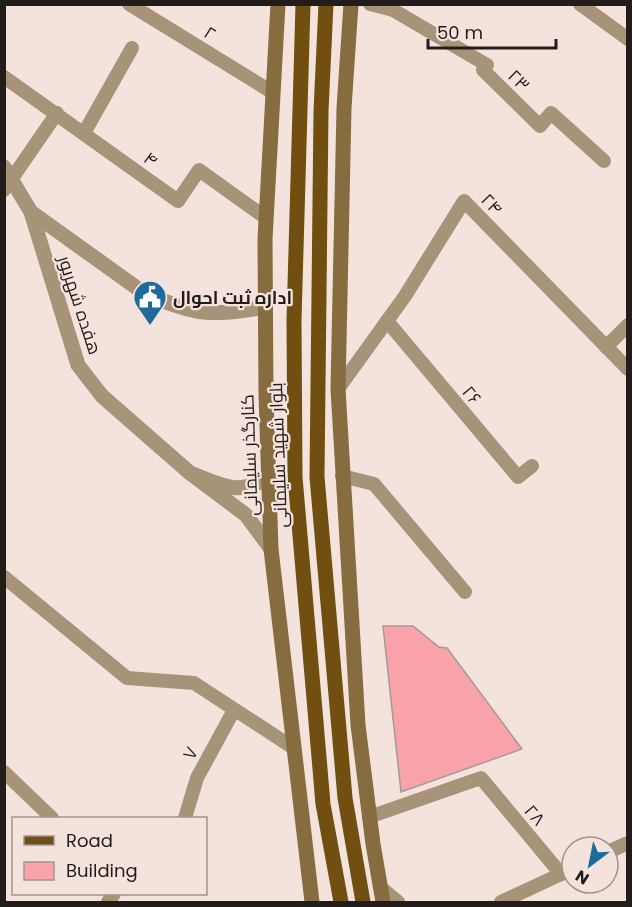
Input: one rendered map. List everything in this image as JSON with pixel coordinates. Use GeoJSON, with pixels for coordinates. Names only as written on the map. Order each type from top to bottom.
{"type":"FeatureCollection","features":[{"type":"Feature","properties":{"kind":"main road","name":"کنارگذر سلیمانی"},"geometry":{"type":"LineString","coordinates":[[278,4],[266,218],[265,307],[271,549],[292,747],[312,903]]}},
{"type":"Feature","properties":{"kind":"main road","name":"بلوار شهید سلیمانی"},"geometry":{"type":"LineString","coordinates":[[303,4],[294,308],[295,477],[323,804],[341,903]]}},
{"type":"Feature","properties":{"kind":"main road"},"geometry":{"type":"LineString","coordinates":[[326,4],[320,135],[317,477],[345,798],[363,903]]}},
{"type":"Feature","properties":{"kind":"main road"},"geometry":{"type":"LineString","coordinates":[[351,4],[344,120],[338,389],[358,725],[369,817],[382,895]]}},
{"type":"Feature","properties":{"kind":"street","name":"۲"},"geometry":{"type":"LineString","coordinates":[[129,4],[272,92]]}},
{"type":"Feature","properties":{"kind":"street","name":"۲۳"},"geometry":{"type":"LineString","coordinates":[[370,4],[393,10],[488,64],[483,70],[540,126],[551,113],[604,161]]}},
{"type":"Feature","properties":{"kind":"street"},"geometry":{"type":"LineString","coordinates":[[580,4],[627,39]]}},
{"type":"Feature","properties":{"kind":"street"},"geometry":{"type":"LineString","coordinates":[[84,133],[132,48]]}},
{"type":"Feature","properties":{"kind":"street","name":"۴"},"geometry":{"type":"LineString","coordinates":[[4,77],[178,201],[199,170],[266,218]]}},
{"type":"Feature","properties":{"kind":"street"},"geometry":{"type":"LineString","coordinates":[[6,179],[57,113]]}},
{"type":"Feature","properties":{"kind":"street","name":"هفده شهریور"},"geometry":{"type":"LineString","coordinates":[[6,179],[31,212],[154,298],[192,312],[229,314],[265,307]]}},
{"type":"Feature","properties":{"kind":"street","name":"۲۴"},"geometry":{"type":"LineString","coordinates":[[338,389],[387,321],[464,201],[627,369]]}},
{"type":"Feature","properties":{"kind":"street","name":"هفده شهریور"},"geometry":{"type":"LineString","coordinates":[[31,212],[78,365],[102,396],[190,473],[246,515],[271,549]]}},
{"type":"Feature","properties":{"kind":"street","name":"۲۶"},"geometry":{"type":"LineString","coordinates":[[387,321],[518,477],[532,466]]}},
{"type":"Feature","properties":{"kind":"street"},"geometry":{"type":"LineString","coordinates":[[606,347],[627,325]]}},
{"type":"Feature","properties":{"kind":"street"},"geometry":{"type":"LineString","coordinates":[[190,473],[237,490],[253,486],[269,477]]}},
{"type":"Feature","properties":{"kind":"street"},"geometry":{"type":"LineString","coordinates":[[342,476],[374,484],[465,592]]}},
{"type":"Feature","properties":{"kind":"street"},"geometry":{"type":"LineString","coordinates":[[4,577],[127,678],[194,683],[292,747]]}},
{"type":"Feature","properties":{"kind":"street","name":"۷"},"geometry":{"type":"LineString","coordinates":[[186,817],[196,778],[234,710]]}},
{"type":"Feature","properties":{"kind":"street"},"geometry":{"type":"LineString","coordinates":[[4,772],[50,817]]}},
{"type":"Feature","properties":{"kind":"street","name":"۲۸"},"geometry":{"type":"LineString","coordinates":[[369,817],[481,778],[560,864]]}},
{"type":"Feature","properties":{"kind":"street"},"geometry":{"type":"LineString","coordinates":[[501,903],[560,875]]}},
{"type":"Feature","properties":{"kind":"street"},"geometry":{"type":"LineString","coordinates":[[382,895],[398,903]]}},
{"type":"Feature","properties":{"kind":"building"},"geometry":{"type":"Polygon","coordinates":[[[383,626],[413,626],[439,647],[447,648],[522,749],[401,792],[383,626]]]}},
{"type":"Feature","properties":{"kind":"place","name":"اداره ثبت احوال"},"geometry":{"type":"Point","coordinates":[150,326]}}]}
